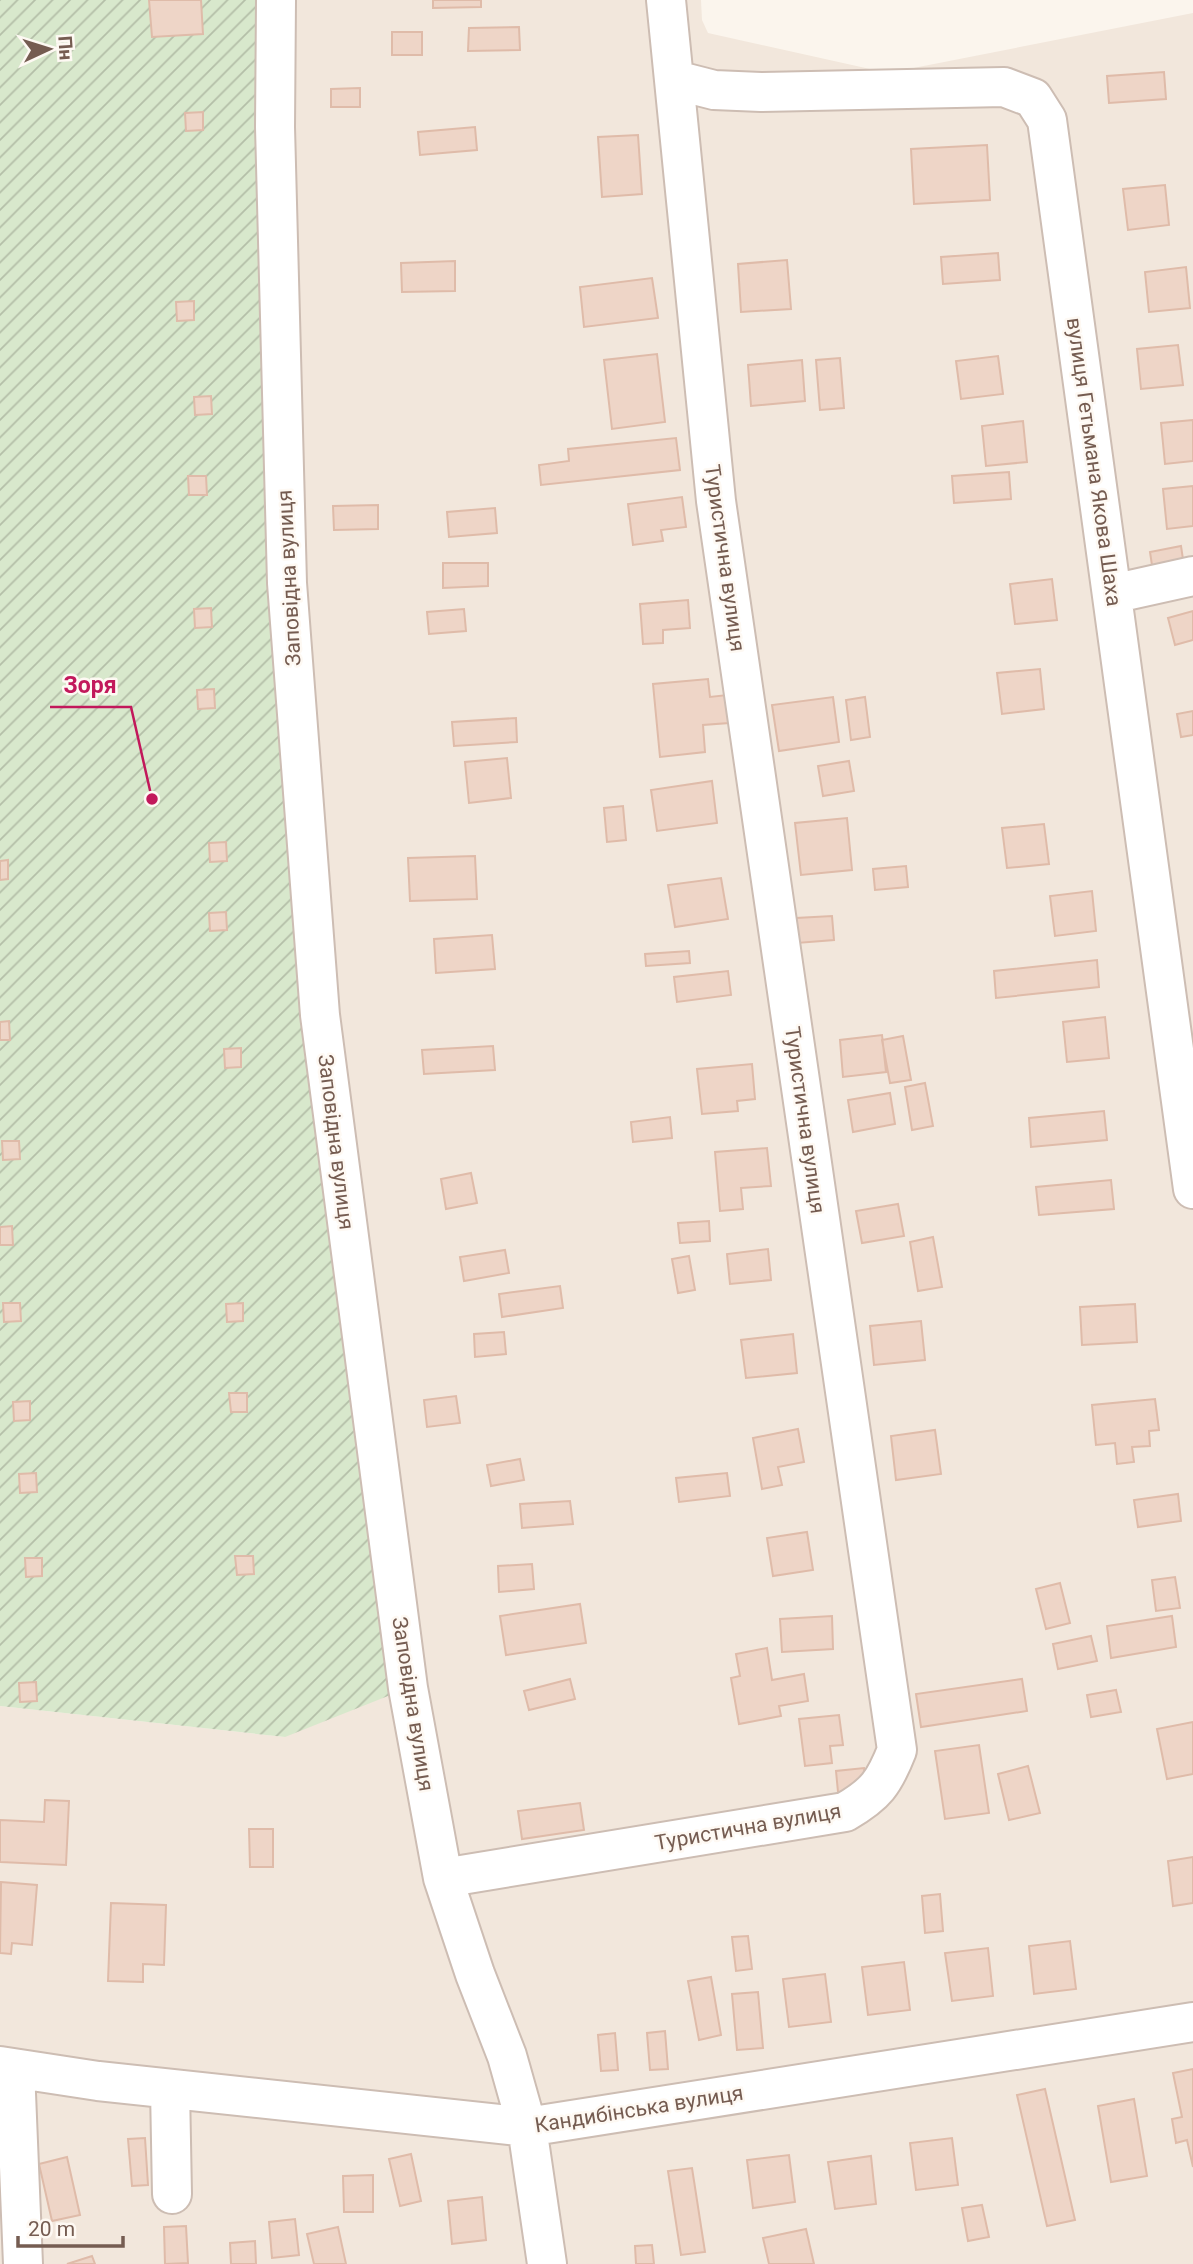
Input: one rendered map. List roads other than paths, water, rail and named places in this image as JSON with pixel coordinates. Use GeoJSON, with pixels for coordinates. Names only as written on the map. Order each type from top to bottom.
{"type":"FeatureCollection","features":[{"type":"Feature","properties":{"kind":"street","name":"Заповідна вулиця"},"geometry":{"type":"LineString","coordinates":[[276,0],[275,127],[287,583],[320,1015],[408,1688],[443,1878],[475,1974],[507,2056],[527,2127],[547,2264]]}},
{"type":"Feature","properties":{"kind":"street","name":"Туристична вулиця"},"geometry":{"type":"LineString","coordinates":[[443,1878],[845,1812],[870,1797],[886,1778],[897,1750],[716,500],[666,0]]}},
{"type":"Feature","properties":{"kind":"street","name":"вулиця Гетьмана Якова Шаха"},"geometry":{"type":"LineString","coordinates":[[675,80],[715,90],[761,92],[1004,87],[1033,98],[1047,120],[1193,1189]]}},
{"type":"Feature","properties":{"kind":"street"},"geometry":{"type":"LineString","coordinates":[[1112,594],[1193,576]]}},
{"type":"Feature","properties":{"kind":"street","name":"Кандибінська вулиця"},"geometry":{"type":"LineString","coordinates":[[7,2068],[170,2089],[527,2127],[1193,2022]]}},
{"type":"Feature","properties":{"kind":"street"},"geometry":{"type":"LineString","coordinates":[[7,2068],[23,2264]]}},
{"type":"Feature","properties":{"kind":"street"},"geometry":{"type":"LineString","coordinates":[[170,2089],[172,2194]]}},
{"type":"Feature","properties":{"kind":"place","name":"Зоря"},"geometry":{"type":"Point","coordinates":[152,799]}}]}
